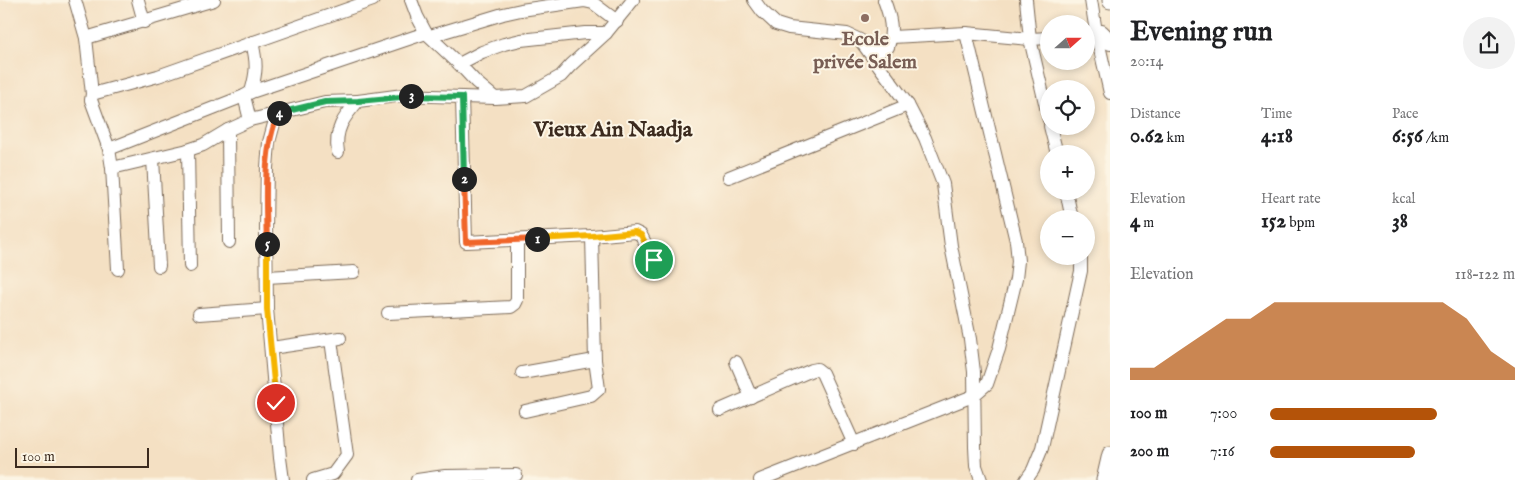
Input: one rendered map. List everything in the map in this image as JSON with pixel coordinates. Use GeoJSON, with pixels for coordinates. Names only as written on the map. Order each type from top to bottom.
{"type":"FeatureCollection","features":[{"type":"Feature","properties":{"kind":"main road"},"geometry":{"type":"LineString","coordinates":[[1104,480],[1110,454]]}},
{"type":"Feature","properties":{"kind":"street"},"geometry":{"type":"LineString","coordinates":[[75,0],[86,38],[91,100],[109,149],[112,168],[118,269]]}},
{"type":"Feature","properties":{"kind":"street"},"geometry":{"type":"LineString","coordinates":[[138,0],[144,22]]}},
{"type":"Feature","properties":{"kind":"street"},"geometry":{"type":"LineString","coordinates":[[86,38],[214,0]]}},
{"type":"Feature","properties":{"kind":"street"},"geometry":{"type":"LineString","coordinates":[[92,94],[158,76],[353,3],[373,0]]}},
{"type":"Feature","properties":{"kind":"street"},"geometry":{"type":"LineString","coordinates":[[411,0],[417,16],[428,34],[476,82],[495,98]]}},
{"type":"Feature","properties":{"kind":"street"},"geometry":{"type":"LineString","coordinates":[[112,168],[188,150],[250,120],[325,102],[358,101],[404,95],[495,98],[526,96],[561,76],[571,64],[606,33],[634,0]]}},
{"type":"Feature","properties":{"kind":"street"},"geometry":{"type":"LineString","coordinates":[[754,0],[762,11],[776,24],[789,28],[847,34],[860,40],[908,105],[925,138],[943,184],[951,246],[970,339],[974,372],[973,396],[976,466],[981,480]]}},
{"type":"Feature","properties":{"kind":"street"},"geometry":{"type":"LineString","coordinates":[[868,52],[880,51],[888,47],[892,37],[889,16],[884,0]]}},
{"type":"Feature","properties":{"kind":"street"},"geometry":{"type":"LineString","coordinates":[[1026,0],[1030,39],[1040,82]]}},
{"type":"Feature","properties":{"kind":"street"},"geometry":{"type":"LineString","coordinates":[[1091,0],[1091,15]]}},
{"type":"Feature","properties":{"kind":"street"},"geometry":{"type":"LineString","coordinates":[[109,149],[247,94],[428,34],[503,14],[584,2],[593,4],[617,21]]}},
{"type":"Feature","properties":{"kind":"street"},"geometry":{"type":"LineString","coordinates":[[1095,32],[1100,31],[1105,33],[1110,44]]}},
{"type":"Feature","properties":{"kind":"street"},"geometry":{"type":"LineString","coordinates":[[459,64],[482,52],[521,40],[584,33],[606,33]]}},
{"type":"Feature","properties":{"kind":"street"},"geometry":{"type":"LineString","coordinates":[[892,37],[966,33],[1040,38]]}},
{"type":"Feature","properties":{"kind":"street"},"geometry":{"type":"LineString","coordinates":[[760,480],[973,396],[987,384],[999,349],[1016,279],[1018,261],[1016,241],[966,33]]}},
{"type":"Feature","properties":{"kind":"street"},"geometry":{"type":"LineString","coordinates":[[250,120],[247,94],[256,75],[257,61],[252,42]]}},
{"type":"Feature","properties":{"kind":"street"},"geometry":{"type":"LineString","coordinates":[[1095,46],[1110,93]]}},
{"type":"Feature","properties":{"kind":"street"},"geometry":{"type":"LineString","coordinates":[[462,97],[466,242],[635,232],[641,235],[654,260]]}},
{"type":"Feature","properties":{"kind":"street"},"geometry":{"type":"LineString","coordinates":[[338,152],[337,132],[348,112],[358,101]]}},
{"type":"Feature","properties":{"kind":"street"},"geometry":{"type":"LineString","coordinates":[[729,177],[908,105]]}},
{"type":"Feature","properties":{"kind":"street"},"geometry":{"type":"LineString","coordinates":[[279,112],[269,142],[267,168],[267,309],[280,458],[284,480]]}},
{"type":"Feature","properties":{"kind":"street"},"geometry":{"type":"LineString","coordinates":[[228,130],[229,242]]}},
{"type":"Feature","properties":{"kind":"street"},"geometry":{"type":"LineString","coordinates":[[188,150],[190,266]]}},
{"type":"Feature","properties":{"kind":"street"},"geometry":{"type":"LineString","coordinates":[[153,159],[159,266]]}},
{"type":"Feature","properties":{"kind":"street"},"geometry":{"type":"LineString","coordinates":[[525,411],[591,396],[599,389],[595,360],[592,236]]}},
{"type":"Feature","properties":{"kind":"street"},"geometry":{"type":"LineString","coordinates":[[388,313],[511,307],[517,300],[517,240]]}},
{"type":"Feature","properties":{"kind":"street"},"geometry":{"type":"LineString","coordinates":[[1026,480],[1033,470],[1042,448],[1081,265]]}},
{"type":"Feature","properties":{"kind":"street"},"geometry":{"type":"LineString","coordinates":[[267,277],[354,272]]}},
{"type":"Feature","properties":{"kind":"street"},"geometry":{"type":"LineString","coordinates":[[199,314],[267,309]]}},
{"type":"Feature","properties":{"kind":"street"},"geometry":{"type":"LineString","coordinates":[[271,348],[335,339],[347,455],[333,474],[313,480]]}},
{"type":"Feature","properties":{"kind":"street"},"geometry":{"type":"LineString","coordinates":[[522,373],[595,360]]}},
{"type":"Feature","properties":{"kind":"street"},"geometry":{"type":"LineString","coordinates":[[736,362],[751,397]]}},
{"type":"Feature","properties":{"kind":"street"},"geometry":{"type":"LineString","coordinates":[[720,410],[817,369],[822,372],[854,444]]}},
{"type":"Feature","properties":{"kind":"street"},"geometry":{"type":"LineString","coordinates":[[417,480],[445,476],[516,475]]}},
{"type":"Feature","properties":{"kind":"place","name":"Ecole privée Salem"},"geometry":{"type":"Point","coordinates":[865,18]}},
{"type":"Feature","properties":{"kind":"district","name":"Vieux Ain Naadja"},"geometry":{"type":"Point","coordinates":[613,128]}},
{"type":"Feature","properties":{"kind":"route"},"geometry":{"type":"LineString","coordinates":[[276,403],[267,309],[266,229],[269,142],[279,112],[325,102],[358,101],[404,95],[462,97],[466,242],[635,232],[641,235],[654,260]]}}]}
